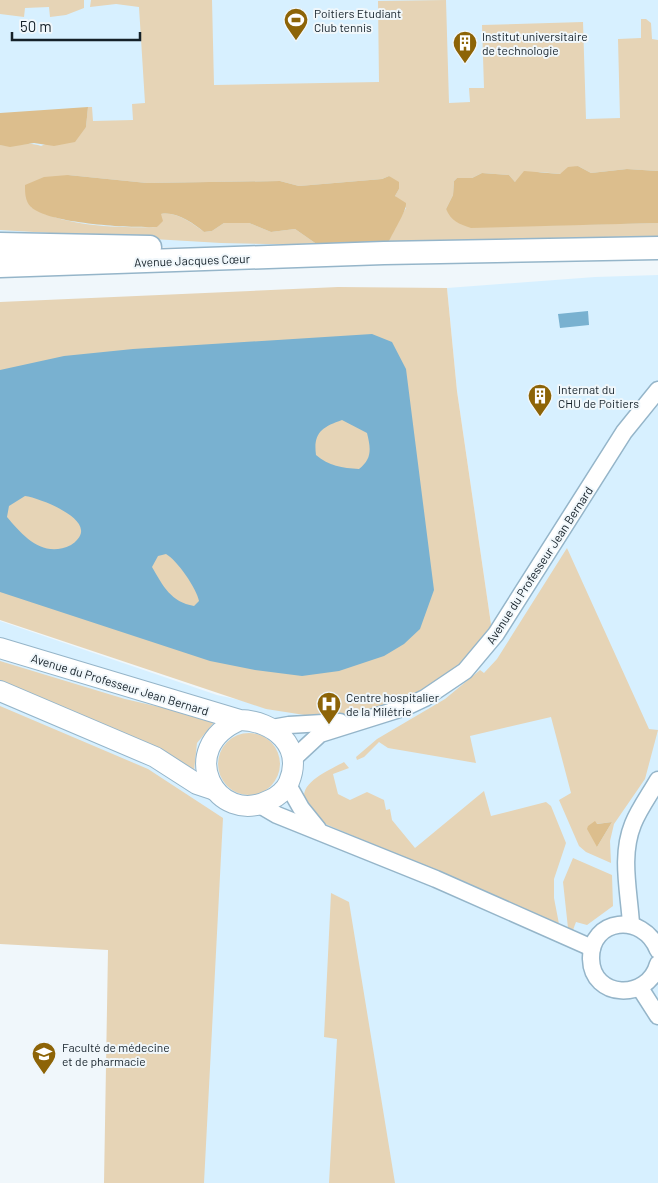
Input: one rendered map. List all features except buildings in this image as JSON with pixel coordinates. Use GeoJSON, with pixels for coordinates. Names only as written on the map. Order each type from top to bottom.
{"type":"FeatureCollection","features":[{"type":"Feature","properties":{"kind":"main road","name":"Avenue Jacques Cœur"},"geometry":{"type":"LineString","coordinates":[[0,244],[384,254]]}},
{"type":"Feature","properties":{"kind":"main road","name":"Avenue Jacques Cœur"},"geometry":{"type":"LineString","coordinates":[[0,266],[658,248]]}},
{"type":"Feature","properties":{"kind":"street","name":"Avenue du Professeur Jean Bernard"},"geometry":{"type":"LineString","coordinates":[[293,759],[320,734],[380,717],[425,698],[465,671],[482,653],[624,432],[658,390]]}},
{"type":"Feature","properties":{"kind":"street","name":"Avenue du Professeur Jean Bernard"},"geometry":{"type":"LineString","coordinates":[[0,648],[240,720],[257,721],[272,728],[289,725],[365,720]]}},
{"type":"Feature","properties":{"kind":"street"},"geometry":{"type":"LineString","coordinates":[[0,691],[155,757],[197,784],[215,790],[228,802],[238,806],[260,805],[276,798],[288,785],[293,769],[293,759],[282,736],[272,728]]}},
{"type":"Feature","properties":{"kind":"street"},"geometry":{"type":"LineString","coordinates":[[215,790],[207,769],[208,748],[216,734],[226,726],[240,720]]}},
{"type":"Feature","properties":{"kind":"street"},"geometry":{"type":"LineString","coordinates":[[631,924],[626,869],[629,836],[636,818],[658,780]]}},
{"type":"Feature","properties":{"kind":"street"},"geometry":{"type":"LineString","coordinates":[[288,785],[300,808],[320,830]]}},
{"type":"Feature","properties":{"kind":"street"},"geometry":{"type":"LineString","coordinates":[[260,805],[278,815],[320,830],[592,948]]}},
{"type":"Feature","properties":{"kind":"street"},"geometry":{"type":"LineString","coordinates":[[658,950],[649,933],[631,924],[612,926],[600,935],[592,948],[592,966],[602,983],[620,992],[640,988],[650,981],[658,964]]}},
{"type":"Feature","properties":{"kind":"street"},"geometry":{"type":"LineString","coordinates":[[640,988],[658,1016]]}},
{"type":"Feature","properties":{"kind":"shaded area"},"geometry":{"type":"Polygon","coordinates":[[[0,0],[658,0],[658,241],[0,249],[0,0]]]}},
{"type":"Feature","properties":{"kind":"shaded area"},"geometry":{"type":"Polygon","coordinates":[[[0,0],[84,0],[84,8],[66,15],[50,17],[49,7],[25,8],[24,17],[0,14],[0,0]]]}},
{"type":"Feature","properties":{"kind":"shaded area"},"geometry":{"type":"Polygon","coordinates":[[[91,0],[212,0],[214,85],[379,82],[378,1],[446,0],[449,103],[470,102],[469,88],[484,88],[482,25],[583,22],[586,119],[620,118],[618,39],[641,38],[641,19],[646,19],[651,23],[652,39],[658,40],[658,171],[627,169],[591,173],[578,166],[560,174],[540,172],[515,182],[509,175],[482,173],[472,178],[457,178],[454,181],[453,195],[446,209],[471,227],[658,223],[658,238],[388,244],[393,230],[406,208],[395,196],[399,189],[389,176],[382,179],[299,186],[280,181],[147,183],[68,175],[31,207],[60,219],[92,225],[157,227],[161,214],[172,214],[184,218],[204,232],[212,231],[224,223],[249,223],[271,232],[295,229],[318,245],[221,243],[0,230],[0,145],[31,144],[41,146],[86,127],[88,107],[92,107],[93,121],[133,120],[132,104],[145,103],[139,7],[116,4],[90,7],[91,0]]]}},
{"type":"Feature","properties":{"kind":"shaded area"},"geometry":{"type":"Polygon","coordinates":[[[88,107],[86,127],[75,142],[54,146],[34,143],[10,147],[0,145],[0,113],[88,107]]]}},
{"type":"Feature","properties":{"kind":"shaded area"},"geometry":{"type":"Polygon","coordinates":[[[578,166],[591,173],[627,169],[658,171],[658,223],[471,228],[456,222],[446,209],[453,195],[454,181],[457,178],[472,178],[482,173],[509,175],[515,182],[524,171],[560,174],[568,167],[578,166]]]}},
{"type":"Feature","properties":{"kind":"shaded area"},"geometry":{"type":"Polygon","coordinates":[[[68,175],[147,183],[280,181],[299,186],[382,179],[389,176],[399,182],[399,189],[395,196],[406,203],[406,207],[388,244],[318,245],[295,229],[271,232],[249,223],[224,223],[212,231],[204,232],[184,218],[172,214],[161,214],[163,221],[157,227],[111,226],[55,217],[41,213],[29,205],[25,185],[44,177],[68,175]]]}},
{"type":"Feature","properties":{"kind":"shaded area","name":"Centre hospitalier de la Milétrie"},"geometry":{"type":"Polygon","coordinates":[[[658,275],[658,1183],[202,1183],[222,829],[0,732],[0,621],[217,695],[324,718],[492,631],[457,391],[447,288],[595,277],[658,275]]]}},
{"type":"Feature","properties":{"kind":"shaded area"},"geometry":{"type":"Polygon","coordinates":[[[338,287],[447,288],[457,391],[492,631],[469,661],[422,694],[357,715],[324,718],[266,709],[0,620],[0,302],[338,287]]]}},
{"type":"Feature","properties":{"kind":"shaded area"},"geometry":{"type":"Polygon","coordinates":[[[567,548],[649,729],[658,730],[645,779],[614,824],[610,841],[611,863],[586,852],[579,846],[559,800],[571,793],[551,717],[470,736],[476,763],[388,748],[379,742],[364,757],[357,760],[356,757],[377,739],[445,699],[480,670],[484,673],[497,659],[567,548]],[[612,822],[596,824],[597,847],[612,822]]]}},
{"type":"Feature","properties":{"kind":"shaded area"},"geometry":{"type":"Polygon","coordinates":[[[0,661],[125,699],[216,720],[197,743],[194,771],[163,750],[0,680],[0,661]]]}},
{"type":"Feature","properties":{"kind":"shaded area"},"geometry":{"type":"Polygon","coordinates":[[[0,706],[148,769],[223,818],[204,1183],[104,1183],[108,950],[0,944],[0,706]]]}},
{"type":"Feature","properties":{"kind":"shaded area"},"geometry":{"type":"Polygon","coordinates":[[[249,733],[266,738],[271,742],[275,747],[280,764],[275,781],[271,786],[266,790],[249,795],[232,790],[227,786],[223,781],[218,764],[223,747],[227,742],[232,738],[249,733]]]}},
{"type":"Feature","properties":{"kind":"shaded area"},"geometry":{"type":"Polygon","coordinates":[[[344,762],[349,768],[333,774],[338,794],[350,800],[367,792],[384,800],[386,810],[390,809],[392,820],[415,848],[484,791],[491,816],[546,802],[551,806],[566,843],[554,879],[554,898],[559,924],[323,823],[305,801],[304,794],[306,788],[317,777],[344,762]]]}},
{"type":"Feature","properties":{"kind":"shaded area"},"geometry":{"type":"Polygon","coordinates":[[[595,821],[597,824],[612,822],[597,847],[587,829],[595,821]]]}},
{"type":"Feature","properties":{"kind":"shaded area"},"geometry":{"type":"Polygon","coordinates":[[[573,858],[612,875],[613,906],[587,925],[576,922],[573,930],[568,928],[563,882],[573,858]]]}},
{"type":"Feature","properties":{"kind":"shaded area"},"geometry":{"type":"Polygon","coordinates":[[[331,893],[349,902],[395,1183],[329,1183],[337,1039],[324,1037],[331,893]]]}},
{"type":"Feature","properties":{"kind":"water"},"geometry":{"type":"Polygon","coordinates":[[[588,311],[589,325],[560,328],[558,314],[588,311]]]}},
{"type":"Feature","properties":{"kind":"water"},"geometry":{"type":"Polygon","coordinates":[[[372,334],[392,342],[406,369],[434,590],[420,629],[404,644],[384,656],[339,671],[302,676],[255,670],[210,661],[0,592],[0,370],[64,356],[133,349],[372,334]],[[342,420],[329,425],[320,432],[316,441],[316,455],[336,466],[359,469],[366,461],[369,453],[367,433],[342,420]],[[25,496],[9,506],[7,517],[27,538],[43,547],[61,549],[73,544],[81,534],[79,524],[74,518],[49,503],[25,496]],[[166,554],[158,556],[152,567],[164,587],[179,601],[194,606],[199,601],[195,589],[186,575],[176,562],[166,554]]]}},
{"type":"Feature","properties":{"kind":"place","name":"Poitiers Etudiant Club tennis"},"geometry":{"type":"Point","coordinates":[296,41]}},
{"type":"Feature","properties":{"kind":"place","name":"Institut universitaire de technologie"},"geometry":{"type":"Point","coordinates":[465,64]}},
{"type":"Feature","properties":{"kind":"place","name":"Internat du CHU de Poitiers"},"geometry":{"type":"Point","coordinates":[540,417]}},
{"type":"Feature","properties":{"kind":"place","name":"Centre hospitalier de la Milétrie"},"geometry":{"type":"Point","coordinates":[329,725]}},
{"type":"Feature","properties":{"kind":"place","name":"Faculté de médecine et de pharmacie"},"geometry":{"type":"Point","coordinates":[44,1075]}}]}
